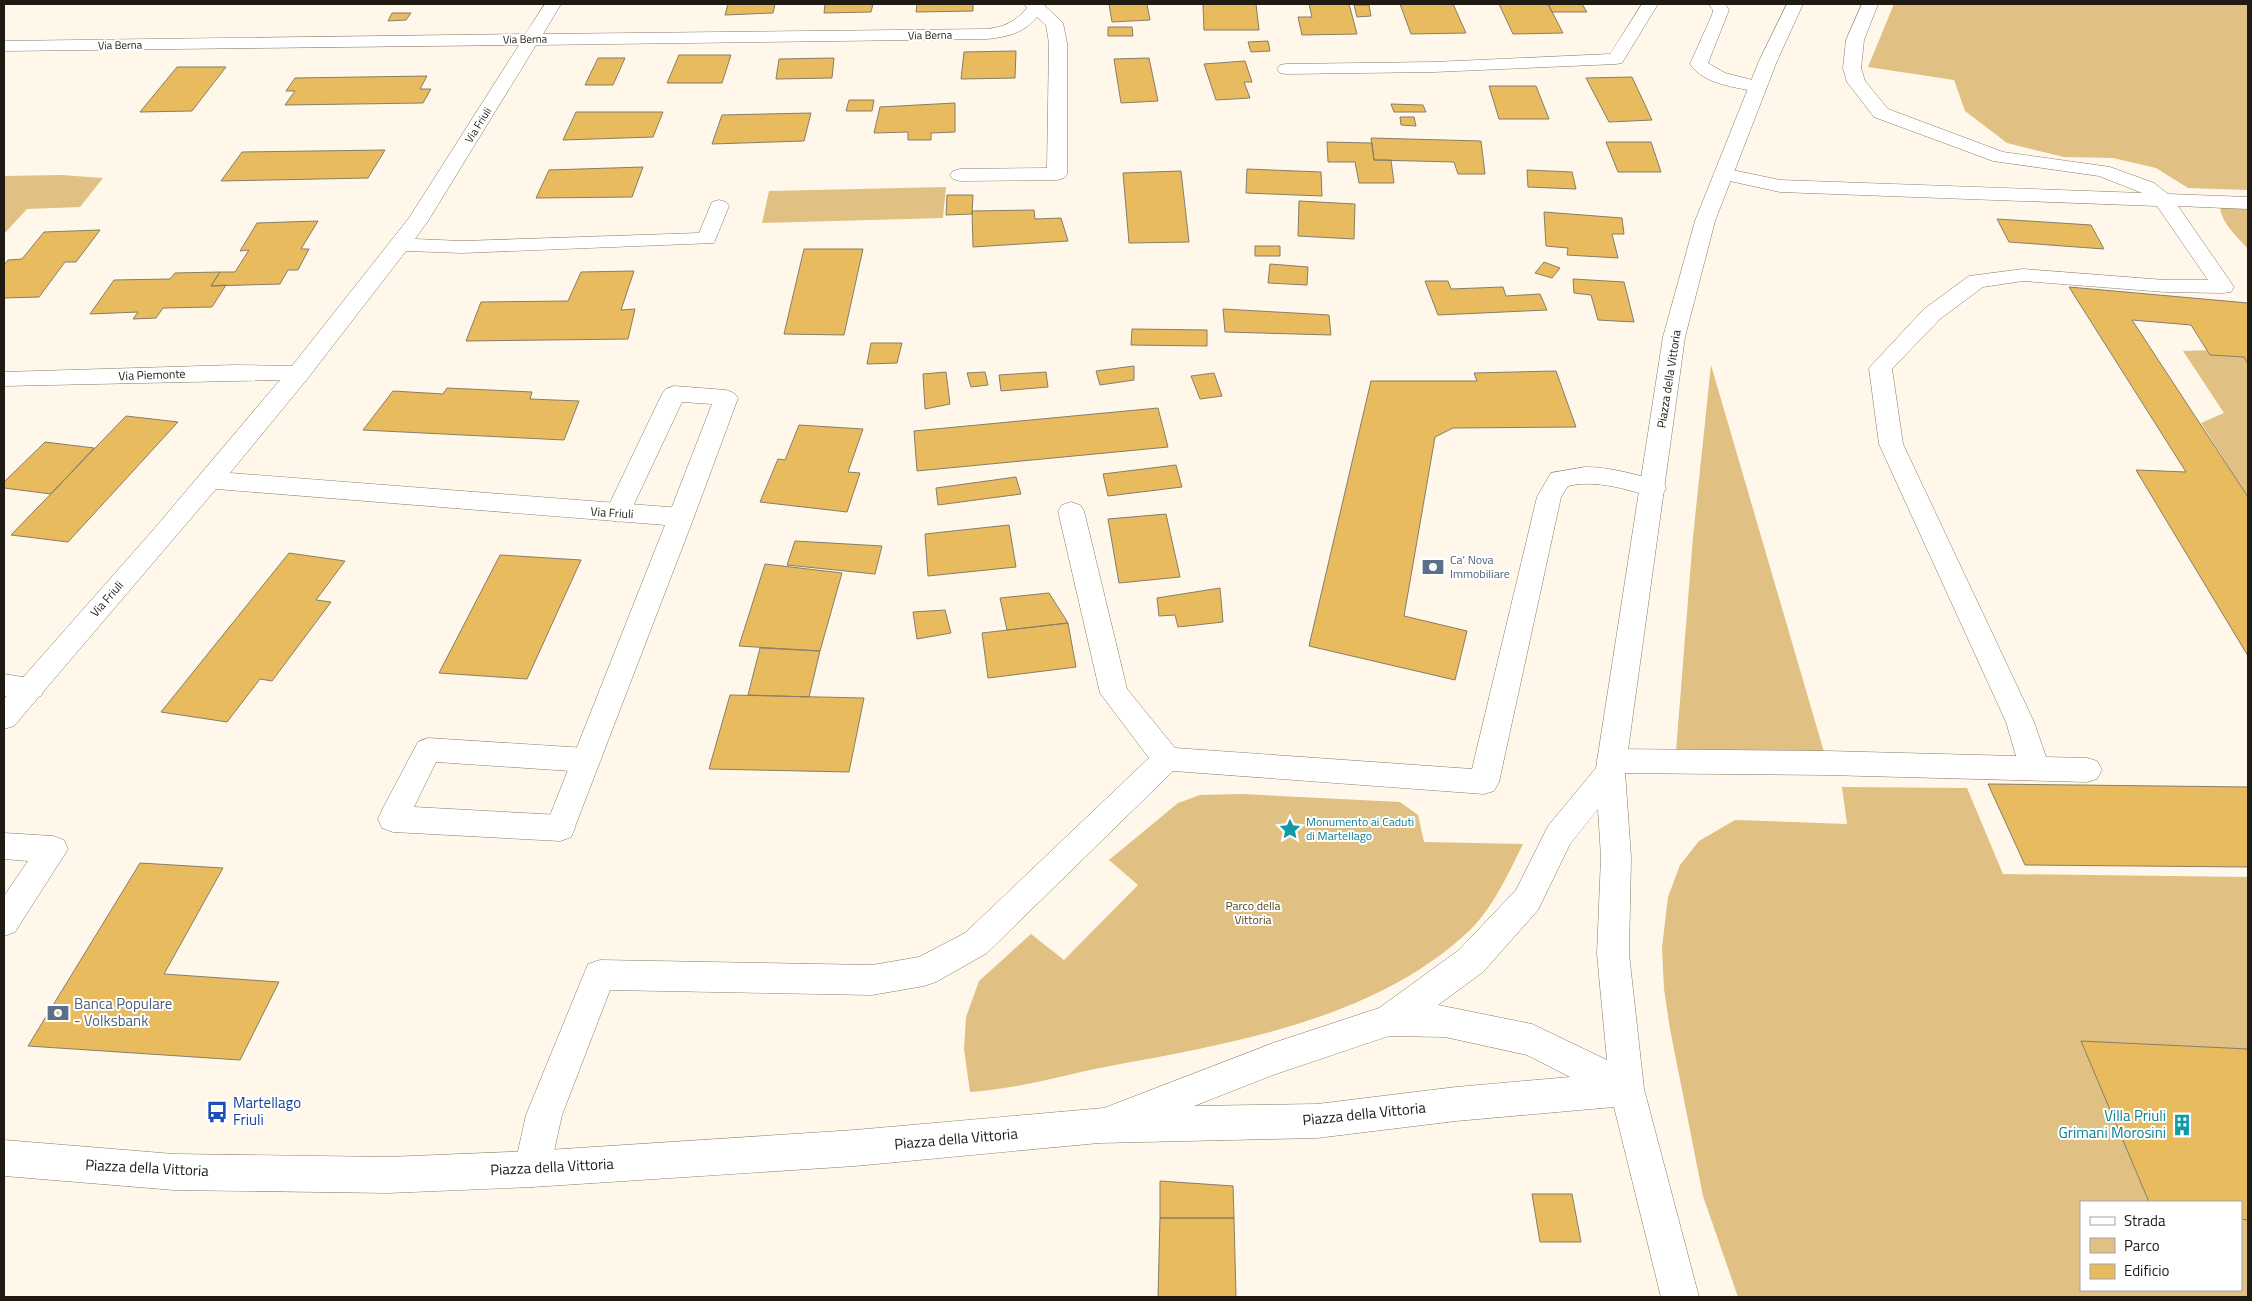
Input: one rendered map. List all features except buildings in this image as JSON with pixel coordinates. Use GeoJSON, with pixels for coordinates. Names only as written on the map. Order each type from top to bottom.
{"type":"FeatureCollection","features":[{"type":"Feature","properties":{"kind":"street","name":"Via Friuli"},"geometry":{"type":"LineString","coordinates":[[4,718],[300,373],[418,221],[553,4]]}},
{"type":"Feature","properties":{"kind":"street"},"geometry":{"type":"LineString","coordinates":[[1286,69],[1616,59],[1650,4]]}},
{"type":"Feature","properties":{"kind":"street"},"geometry":{"type":"LineString","coordinates":[[1717,4],[1721,10],[1720,15],[1699,64],[1714,75],[1758,87]]}},
{"type":"Feature","properties":{"kind":"street","name":"Piazza della Vittoria"},"geometry":{"type":"LineString","coordinates":[[1680,1297],[1627,1089],[1613,954],[1616,857],[1611,767],[1654,488],[1674,338],[1705,221],[1758,87],[1795,4]]}},
{"type":"Feature","properties":{"kind":"street"},"geometry":{"type":"LineString","coordinates":[[1870,4],[1855,40],[1852,68],[1856,82],[1881,113],[2000,157],[2103,171],[2147,188],[2164,201],[2223,287],[2165,286],[2022,275],[1977,281],[1932,314],[1880,368],[1890,444],[2020,722],[2035,769]]}},
{"type":"Feature","properties":{"kind":"street","name":"Via Berna"},"geometry":{"type":"LineString","coordinates":[[4,46],[532,38],[987,34],[1010,32],[1023,23],[1035,5],[1054,23],[1058,42],[1057,174],[960,175]]}},
{"type":"Feature","properties":{"kind":"street"},"geometry":{"type":"LineString","coordinates":[[1723,174],[1780,186],[2248,203]]}},
{"type":"Feature","properties":{"kind":"street"},"geometry":{"type":"LineString","coordinates":[[400,244],[462,247],[707,239],[719,206]]}},
{"type":"Feature","properties":{"kind":"street","name":"Via Piemonte"},"geometry":{"type":"LineString","coordinates":[[4,379],[235,372],[300,373]]}},
{"type":"Feature","properties":{"kind":"street"},"geometry":{"type":"LineString","coordinates":[[586,760],[428,750],[393,819],[560,828],[726,398],[674,394],[618,513]]}},
{"type":"Feature","properties":{"kind":"street"},"geometry":{"type":"LineString","coordinates":[[1070,510],[1114,693],[1167,759],[1484,782],[1549,497],[1560,479],[1578,473],[1601,475],[1654,488]]}},
{"type":"Feature","properties":{"kind":"street","name":"Via Friuli"},"geometry":{"type":"LineString","coordinates":[[210,480],[681,517]]}},
{"type":"Feature","properties":{"kind":"street"},"geometry":{"type":"LineString","coordinates":[[4,685],[31,688]]}},
{"type":"Feature","properties":{"kind":"street"},"geometry":{"type":"LineString","coordinates":[[532,1169],[544,1116],[600,975],[872,980],[924,971],[976,943],[1167,759]]}},
{"type":"Feature","properties":{"kind":"street"},"geometry":{"type":"LineString","coordinates":[[1611,767],[1827,763],[2087,770]]}},
{"type":"Feature","properties":{"kind":"street","name":"Piazza della Vittoria"},"geometry":{"type":"LineString","coordinates":[[1099,1126],[1273,1059],[1390,1020],[1471,962],[1527,900],[1559,835],[1611,767]]}},
{"type":"Feature","properties":{"kind":"street"},"geometry":{"type":"LineString","coordinates":[[4,846],[53,848],[4,922]]}},
{"type":"Feature","properties":{"kind":"street","name":"Piazza della Vittoria"},"geometry":{"type":"LineString","coordinates":[[1390,1020],[1445,1021],[1532,1040],[1627,1089]]}},
{"type":"Feature","properties":{"kind":"street","name":"Piazza della Vittoria"},"geometry":{"type":"LineString","coordinates":[[4,1158],[174,1172],[388,1175],[532,1169],[855,1148],[1099,1126],[1317,1121],[1465,1103],[1627,1089]]}},
{"type":"Feature","properties":{"kind":"green space"},"geometry":{"type":"Polygon","coordinates":[[[1894,4],[2248,4],[2248,190],[2188,188],[2156,168],[2113,158],[2064,157],[2007,143],[1965,111],[1954,80],[1868,67],[1894,4]]]}},
{"type":"Feature","properties":{"kind":"green space"},"geometry":{"type":"Polygon","coordinates":[[[61,175],[103,178],[80,207],[27,209],[4,234],[4,176],[61,175]]]}},
{"type":"Feature","properties":{"kind":"green space"},"geometry":{"type":"Polygon","coordinates":[[[946,187],[943,218],[762,223],[769,191],[946,187]]]}},
{"type":"Feature","properties":{"kind":"green space"},"geometry":{"type":"Polygon","coordinates":[[[2248,198],[2248,249],[2224,220],[2220,207],[2221,200],[2248,198]]]}},
{"type":"Feature","properties":{"kind":"green space"},"geometry":{"type":"Polygon","coordinates":[[[2212,350],[2244,357],[2248,364],[2248,497],[2201,423],[2224,413],[2183,351],[2212,350]]]}},
{"type":"Feature","properties":{"kind":"green space"},"geometry":{"type":"Polygon","coordinates":[[[1711,365],[1824,752],[1676,751],[1693,537],[1711,365]]]}},
{"type":"Feature","properties":{"kind":"green space"},"geometry":{"type":"Polygon","coordinates":[[[1842,787],[1967,788],[2003,874],[2248,877],[2248,1297],[1738,1297],[1703,1196],[1670,1029],[1664,989],[1662,948],[1668,897],[1680,865],[1699,841],[1735,820],[1847,824],[1842,787]]]}},
{"type":"Feature","properties":{"kind":"green space","name":"Parco della Vittoria"},"geometry":{"type":"Polygon","coordinates":[[[1242,794],[1400,802],[1418,815],[1424,842],[1523,844],[1493,900],[1479,921],[1470,930],[1433,960],[1393,985],[1349,1006],[1256,1036],[1208,1047],[1025,1085],[970,1092],[964,1049],[966,1017],[979,981],[1031,934],[1064,960],[1138,885],[1109,860],[1178,803],[1200,795],[1242,794]]]}},
{"type":"Feature","properties":{"kind":"place","name":"Ca' Nova Immobiliare"},"geometry":{"type":"Point","coordinates":[1433,567]}},
{"type":"Feature","properties":{"kind":"place","name":"Monumento ai Caduti di Martellago"},"geometry":{"type":"Point","coordinates":[1290,829]}},
{"type":"Feature","properties":{"kind":"place","name":"Banca Populare - Volksbank"},"geometry":{"type":"Point","coordinates":[58,1013]}},
{"type":"Feature","properties":{"kind":"place","name":"Martellago Friuli"},"geometry":{"type":"Point","coordinates":[217,1112]}},
{"type":"Feature","properties":{"kind":"place","name":"Villa Priuli Grimani Morosini"},"geometry":{"type":"Point","coordinates":[2182,1125]}}]}
